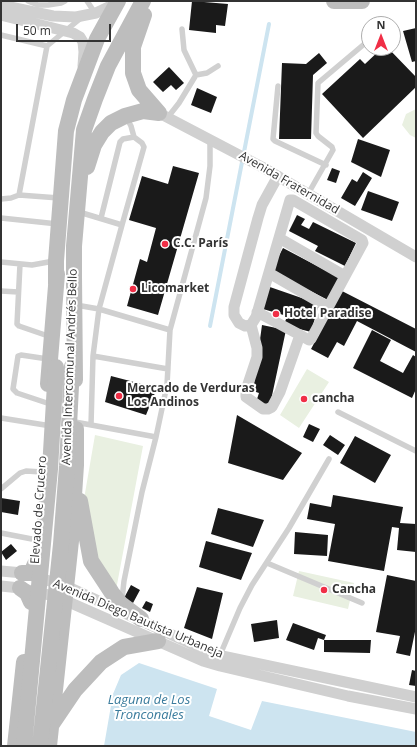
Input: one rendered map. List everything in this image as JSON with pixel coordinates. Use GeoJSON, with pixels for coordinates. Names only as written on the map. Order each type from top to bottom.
{"type":"FeatureCollection","features":[{"type":"Feature","properties":{"kind":"main road","name":"Avenida Intercomunal Andrés Bello"},"geometry":{"type":"LineString","coordinates":[[40,746],[61,544],[67,466],[72,366],[74,246],[84,130],[108,66],[143,1]]}},
{"type":"Feature","properties":{"kind":"main road"},"geometry":{"type":"LineString","coordinates":[[150,1],[140,22],[133,47],[133,73],[139,90],[164,115]]}},
{"type":"Feature","properties":{"kind":"main road"},"geometry":{"type":"LineString","coordinates":[[334,1],[362,1]]}},
{"type":"Feature","properties":{"kind":"main road","name":"Avenida Intercomunal Andrés Bello"},"geometry":{"type":"LineString","coordinates":[[24,746],[50,469],[58,224],[66,131],[74,100],[97,39],[117,2]]}},
{"type":"Feature","properties":{"kind":"main road"},"geometry":{"type":"LineString","coordinates":[[79,183],[86,170],[94,145],[102,132],[111,123],[125,116],[142,111],[164,115]]}},
{"type":"Feature","properties":{"kind":"main road","name":"Elevado de Crucero"},"geometry":{"type":"LineString","coordinates":[[15,746],[29,582],[37,540],[45,425],[53,363],[52,337],[56,268]]}},
{"type":"Feature","properties":{"kind":"main road"},"geometry":{"type":"LineString","coordinates":[[49,746],[71,541],[76,465],[83,423],[74,304],[74,276]]}},
{"type":"Feature","properties":{"kind":"main road"},"geometry":{"type":"LineString","coordinates":[[76,465],[82,516],[91,561],[121,604],[141,619]]}},
{"type":"Feature","properties":{"kind":"main road"},"geometry":{"type":"LineString","coordinates":[[51,725],[75,690],[101,662],[124,647],[158,641]]}},
{"type":"Feature","properties":{"kind":"street"},"geometry":{"type":"LineString","coordinates":[[1,5],[53,16],[76,17],[90,14],[117,2]]}},
{"type":"Feature","properties":{"kind":"street"},"geometry":{"type":"LineString","coordinates":[[1,16],[73,33],[80,37],[83,42],[84,52],[81,80]]}},
{"type":"Feature","properties":{"kind":"street","name":"Avenida Fraternidad"},"geometry":{"type":"LineString","coordinates":[[164,115],[278,176],[416,257]]}},
{"type":"Feature","properties":{"kind":"street"},"geometry":{"type":"LineString","coordinates":[[251,325],[245,326],[239,323],[234,314],[234,307],[262,205],[278,176]]}},
{"type":"Feature","properties":{"kind":"street"},"geometry":{"type":"LineString","coordinates":[[258,312],[310,340],[363,243],[363,241],[293,200],[288,202],[258,312],[251,325],[257,348],[257,357],[246,390],[246,397],[263,409],[272,407],[280,392],[300,335]]}},
{"type":"Feature","properties":{"kind":"street"},"geometry":{"type":"LineString","coordinates":[[279,238],[345,276]]}},
{"type":"Feature","properties":{"kind":"street"},"geometry":{"type":"LineString","coordinates":[[269,273],[328,307]]}},
{"type":"Feature","properties":{"kind":"street","name":"Avenida Diego Bautista Urbaneja"},"geometry":{"type":"LineString","coordinates":[[1,571],[29,582],[141,619],[220,655],[416,697]]}},
{"type":"Feature","properties":{"kind":"street","name":"Avenida Diego Bautista Urbaneja"},"geometry":{"type":"LineString","coordinates":[[1,586],[29,582]]}},
{"type":"Feature","properties":{"kind":"street","name":"Avenida Diego Bautista Urbaneja"},"geometry":{"type":"LineString","coordinates":[[65,593],[158,641],[203,661],[348,696],[416,709]]}},
{"type":"Feature","properties":{"kind":"lane"},"geometry":{"type":"LineString","coordinates":[[28,1],[38,5],[48,5],[65,1]]}},
{"type":"Feature","properties":{"kind":"lane"},"geometry":{"type":"LineString","coordinates":[[19,195],[47,46],[65,31],[90,14],[87,1]]}},
{"type":"Feature","properties":{"kind":"lane"},"geometry":{"type":"LineString","coordinates":[[182,29],[184,50],[196,76]]}},
{"type":"Feature","properties":{"kind":"lane"},"geometry":{"type":"LineString","coordinates":[[1,35],[47,46]]}},
{"type":"Feature","properties":{"kind":"lane"},"geometry":{"type":"LineString","coordinates":[[308,194],[326,165],[333,150],[332,147],[316,133],[318,83],[361,47]]}},
{"type":"Feature","properties":{"kind":"lane"},"geometry":{"type":"LineString","coordinates":[[164,115],[180,103],[196,76],[207,73],[218,66]]}},
{"type":"Feature","properties":{"kind":"lane"},"geometry":{"type":"LineString","coordinates":[[278,86],[274,139],[326,165]]}},
{"type":"Feature","properties":{"kind":"lane"},"geometry":{"type":"LineString","coordinates":[[125,116],[131,126],[134,137],[142,143],[144,147],[98,309],[83,423],[156,437]]}},
{"type":"Feature","properties":{"kind":"lane"},"geometry":{"type":"LineString","coordinates":[[101,218],[120,142],[123,139],[134,137]]}},
{"type":"Feature","properties":{"kind":"lane"},"geometry":{"type":"LineString","coordinates":[[121,604],[124,581],[142,492],[167,385],[170,330],[206,198],[210,166],[210,139]]}},
{"type":"Feature","properties":{"kind":"lane"},"geometry":{"type":"LineString","coordinates":[[1,199],[19,195],[60,198]]}},
{"type":"Feature","properties":{"kind":"lane"},"geometry":{"type":"LineString","coordinates":[[77,211],[122,225]]}},
{"type":"Feature","properties":{"kind":"lane"},"geometry":{"type":"LineString","coordinates":[[1,218],[58,224]]}},
{"type":"Feature","properties":{"kind":"lane"},"geometry":{"type":"LineString","coordinates":[[1,262],[56,268]]}},
{"type":"Feature","properties":{"kind":"lane"},"geometry":{"type":"LineString","coordinates":[[20,264],[17,322],[19,326],[52,337]]}},
{"type":"Feature","properties":{"kind":"lane"},"geometry":{"type":"LineString","coordinates":[[1,291],[18,292]]}},
{"type":"Feature","properties":{"kind":"lane"},"geometry":{"type":"LineString","coordinates":[[74,304],[98,309],[170,330]]}},
{"type":"Feature","properties":{"kind":"lane"},"geometry":{"type":"LineString","coordinates":[[47,403],[17,393],[13,389],[18,356],[21,355],[53,363]]}},
{"type":"Feature","properties":{"kind":"lane"},"geometry":{"type":"LineString","coordinates":[[93,356],[168,369]]}},
{"type":"Feature","properties":{"kind":"lane"},"geometry":{"type":"LineString","coordinates":[[338,412],[416,451]]}},
{"type":"Feature","properties":{"kind":"lane"},"geometry":{"type":"LineString","coordinates":[[1,418],[45,425]]}},
{"type":"Feature","properties":{"kind":"lane"},"geometry":{"type":"LineString","coordinates":[[220,655],[240,608],[252,585],[289,528],[329,459]]}},
{"type":"Feature","properties":{"kind":"lane"},"geometry":{"type":"LineString","coordinates":[[1,490],[20,473],[26,471],[42,472]]}},
{"type":"Feature","properties":{"kind":"lane"},"geometry":{"type":"LineString","coordinates":[[1,532],[37,540]]}},
{"type":"Feature","properties":{"kind":"lane"},"geometry":{"type":"LineString","coordinates":[[267,562],[362,602]]}},
{"type":"Feature","properties":{"kind":"green space"},"geometry":{"type":"Polygon","coordinates":[[[416,109],[416,138],[410,135],[402,125],[406,114],[416,109]]]}},
{"type":"Feature","properties":{"kind":"green space","name":"cancha"},"geometry":{"type":"Polygon","coordinates":[[[307,369],[329,382],[299,428],[280,415],[307,369]]]}},
{"type":"Feature","properties":{"kind":"green space"},"geometry":{"type":"Polygon","coordinates":[[[95,435],[143,446],[116,590],[95,560],[84,499],[95,435]]]}},
{"type":"Feature","properties":{"kind":"green space","name":"Cancha"},"geometry":{"type":"Polygon","coordinates":[[[299,571],[354,583],[348,609],[293,596],[299,571]]]}},
{"type":"Feature","properties":{"kind":"water","name":"Laguna de Los Tronconales"},"geometry":{"type":"Polygon","coordinates":[[[139,663],[217,689],[209,716],[251,730],[262,701],[416,732],[416,746],[104,746],[113,694],[121,675],[139,663]]]}},
{"type":"Feature","properties":{"kind":"building"},"geometry":{"type":"Polygon","coordinates":[[[192,1],[228,4],[225,26],[216,25],[216,33],[189,30],[192,1]]]}},
{"type":"Feature","properties":{"kind":"building"},"geometry":{"type":"Polygon","coordinates":[[[416,28],[416,61],[412,62],[403,31],[416,28]]]}},
{"type":"Feature","properties":{"kind":"building"},"geometry":{"type":"Polygon","coordinates":[[[319,53],[327,63],[313,75],[311,139],[279,139],[282,63],[306,64],[319,53]]]}},
{"type":"Feature","properties":{"kind":"building"},"geometry":{"type":"Polygon","coordinates":[[[374,56],[396,56],[416,77],[416,87],[363,138],[322,94],[360,59],[365,64],[374,56]]]}},
{"type":"Feature","properties":{"kind":"building"},"geometry":{"type":"Polygon","coordinates":[[[169,67],[184,83],[176,90],[171,85],[163,92],[153,82],[169,67]]]}},
{"type":"Feature","properties":{"kind":"building"},"geometry":{"type":"Polygon","coordinates":[[[197,88],[217,97],[211,113],[191,105],[197,88]]]}},
{"type":"Feature","properties":{"kind":"building"},"geometry":{"type":"Polygon","coordinates":[[[358,139],[390,150],[381,177],[351,162],[358,139]]]}},
{"type":"Feature","properties":{"kind":"building","name":"C.C. París"},"geometry":{"type":"Polygon","coordinates":[[[173,166],[199,173],[158,315],[127,306],[140,259],[147,262],[156,228],[129,220],[142,176],[168,184],[173,166]]]}},
{"type":"Feature","properties":{"kind":"building"},"geometry":{"type":"Polygon","coordinates":[[[332,168],[340,171],[336,183],[327,180],[332,168]]]}},
{"type":"Feature","properties":{"kind":"building"},"geometry":{"type":"Polygon","coordinates":[[[363,172],[372,178],[355,206],[341,198],[352,179],[357,182],[363,172]]]}},
{"type":"Feature","properties":{"kind":"building"},"geometry":{"type":"Polygon","coordinates":[[[368,191],[399,202],[392,221],[361,210],[368,191]]]}},
{"type":"Feature","properties":{"kind":"building"},"geometry":{"type":"Polygon","coordinates":[[[297,215],[305,219],[301,225],[309,229],[313,222],[356,243],[345,266],[315,251],[318,246],[289,231],[297,215]]]}},
{"type":"Feature","properties":{"kind":"building"},"geometry":{"type":"Polygon","coordinates":[[[283,248],[340,278],[328,300],[271,271],[283,248]]]}},
{"type":"Feature","properties":{"kind":"building"},"geometry":{"type":"Polygon","coordinates":[[[267,286],[319,304],[311,332],[284,325],[287,316],[263,309],[267,286]]]}},
{"type":"Feature","properties":{"kind":"building"},"geometry":{"type":"Polygon","coordinates":[[[342,291],[416,329],[416,352],[357,321],[344,346],[337,342],[328,358],[311,349],[342,291]]]}},
{"type":"Feature","properties":{"kind":"building"},"geometry":{"type":"Polygon","coordinates":[[[262,325],[286,330],[270,405],[256,402],[259,393],[253,391],[262,325]]]}},
{"type":"Feature","properties":{"kind":"building"},"geometry":{"type":"Polygon","coordinates":[[[372,330],[391,340],[380,361],[403,373],[413,355],[416,357],[416,389],[412,398],[353,368],[372,330]]]}},
{"type":"Feature","properties":{"kind":"building"},"geometry":{"type":"Polygon","coordinates":[[[111,376],[157,388],[146,415],[105,402],[111,376]]]}},
{"type":"Feature","properties":{"kind":"building"},"geometry":{"type":"Polygon","coordinates":[[[237,415],[302,453],[283,480],[228,463],[237,415]]]}},
{"type":"Feature","properties":{"kind":"building"},"geometry":{"type":"Polygon","coordinates":[[[309,424],[320,429],[313,442],[303,437],[309,424]]]}},
{"type":"Feature","properties":{"kind":"building"},"geometry":{"type":"Polygon","coordinates":[[[330,435],[345,445],[338,455],[323,445],[330,435]]]}},
{"type":"Feature","properties":{"kind":"building"},"geometry":{"type":"Polygon","coordinates":[[[355,436],[391,455],[375,483],[340,463],[355,436]]]}},
{"type":"Feature","properties":{"kind":"building"},"geometry":{"type":"Polygon","coordinates":[[[333,495],[403,507],[400,523],[416,524],[416,552],[397,550],[399,528],[392,527],[384,571],[328,561],[335,524],[307,519],[310,503],[331,507],[333,495]]]}},
{"type":"Feature","properties":{"kind":"building"},"geometry":{"type":"Polygon","coordinates":[[[1,498],[20,501],[18,515],[1,512],[1,498]]]}},
{"type":"Feature","properties":{"kind":"building"},"geometry":{"type":"Polygon","coordinates":[[[218,508],[264,520],[253,547],[211,534],[218,508]]]}},
{"type":"Feature","properties":{"kind":"building"},"geometry":{"type":"Polygon","coordinates":[[[295,532],[328,535],[327,556],[294,554],[295,532]]]}},
{"type":"Feature","properties":{"kind":"building"},"geometry":{"type":"Polygon","coordinates":[[[206,541],[252,553],[241,580],[199,567],[206,541]]]}},
{"type":"Feature","properties":{"kind":"building"},"geometry":{"type":"Polygon","coordinates":[[[11,544],[17,551],[6,560],[1,552],[11,544]]]}},
{"type":"Feature","properties":{"kind":"building"},"geometry":{"type":"Polygon","coordinates":[[[387,575],[416,581],[416,627],[410,656],[396,653],[400,636],[376,632],[387,575]]]}},
{"type":"Feature","properties":{"kind":"building"},"geometry":{"type":"Polygon","coordinates":[[[131,585],[140,590],[133,603],[124,598],[131,585]]]}},
{"type":"Feature","properties":{"kind":"building"},"geometry":{"type":"Polygon","coordinates":[[[197,587],[223,593],[212,639],[184,628],[197,587]]]}},
{"type":"Feature","properties":{"kind":"building"},"geometry":{"type":"Polygon","coordinates":[[[146,601],[153,604],[150,612],[142,608],[146,601]]]}},
{"type":"Feature","properties":{"kind":"building"},"geometry":{"type":"Polygon","coordinates":[[[277,620],[279,638],[254,642],[251,624],[277,620]]]}},
{"type":"Feature","properties":{"kind":"building"},"geometry":{"type":"Polygon","coordinates":[[[293,623],[326,635],[324,640],[318,638],[314,650],[286,640],[293,623]]]}},
{"type":"Feature","properties":{"kind":"building"},"geometry":{"type":"Polygon","coordinates":[[[324,640],[371,640],[370,653],[324,652],[324,640]]]}},
{"type":"Feature","properties":{"kind":"building"},"geometry":{"type":"Polygon","coordinates":[[[412,670],[416,671],[416,686],[409,685],[412,670]]]}},
{"type":"Feature","properties":{"kind":"waterway"},"geometry":{"type":"LineString","coordinates":[[210,326],[269,24]]}},
{"type":"Feature","properties":{"kind":"place","name":"C.C. París"},"geometry":{"type":"Point","coordinates":[165,244]}},
{"type":"Feature","properties":{"kind":"place","name":"Licomarket"},"geometry":{"type":"Point","coordinates":[133,289]}},
{"type":"Feature","properties":{"kind":"place","name":"Hotel Paradise"},"geometry":{"type":"Point","coordinates":[276,314]}},
{"type":"Feature","properties":{"kind":"place","name":"Mercado de Verduras Los Andinos"},"geometry":{"type":"Point","coordinates":[119,396]}},
{"type":"Feature","properties":{"kind":"place","name":"cancha"},"geometry":{"type":"Point","coordinates":[304,399]}},
{"type":"Feature","properties":{"kind":"place","name":"Cancha"},"geometry":{"type":"Point","coordinates":[324,590]}}]}
